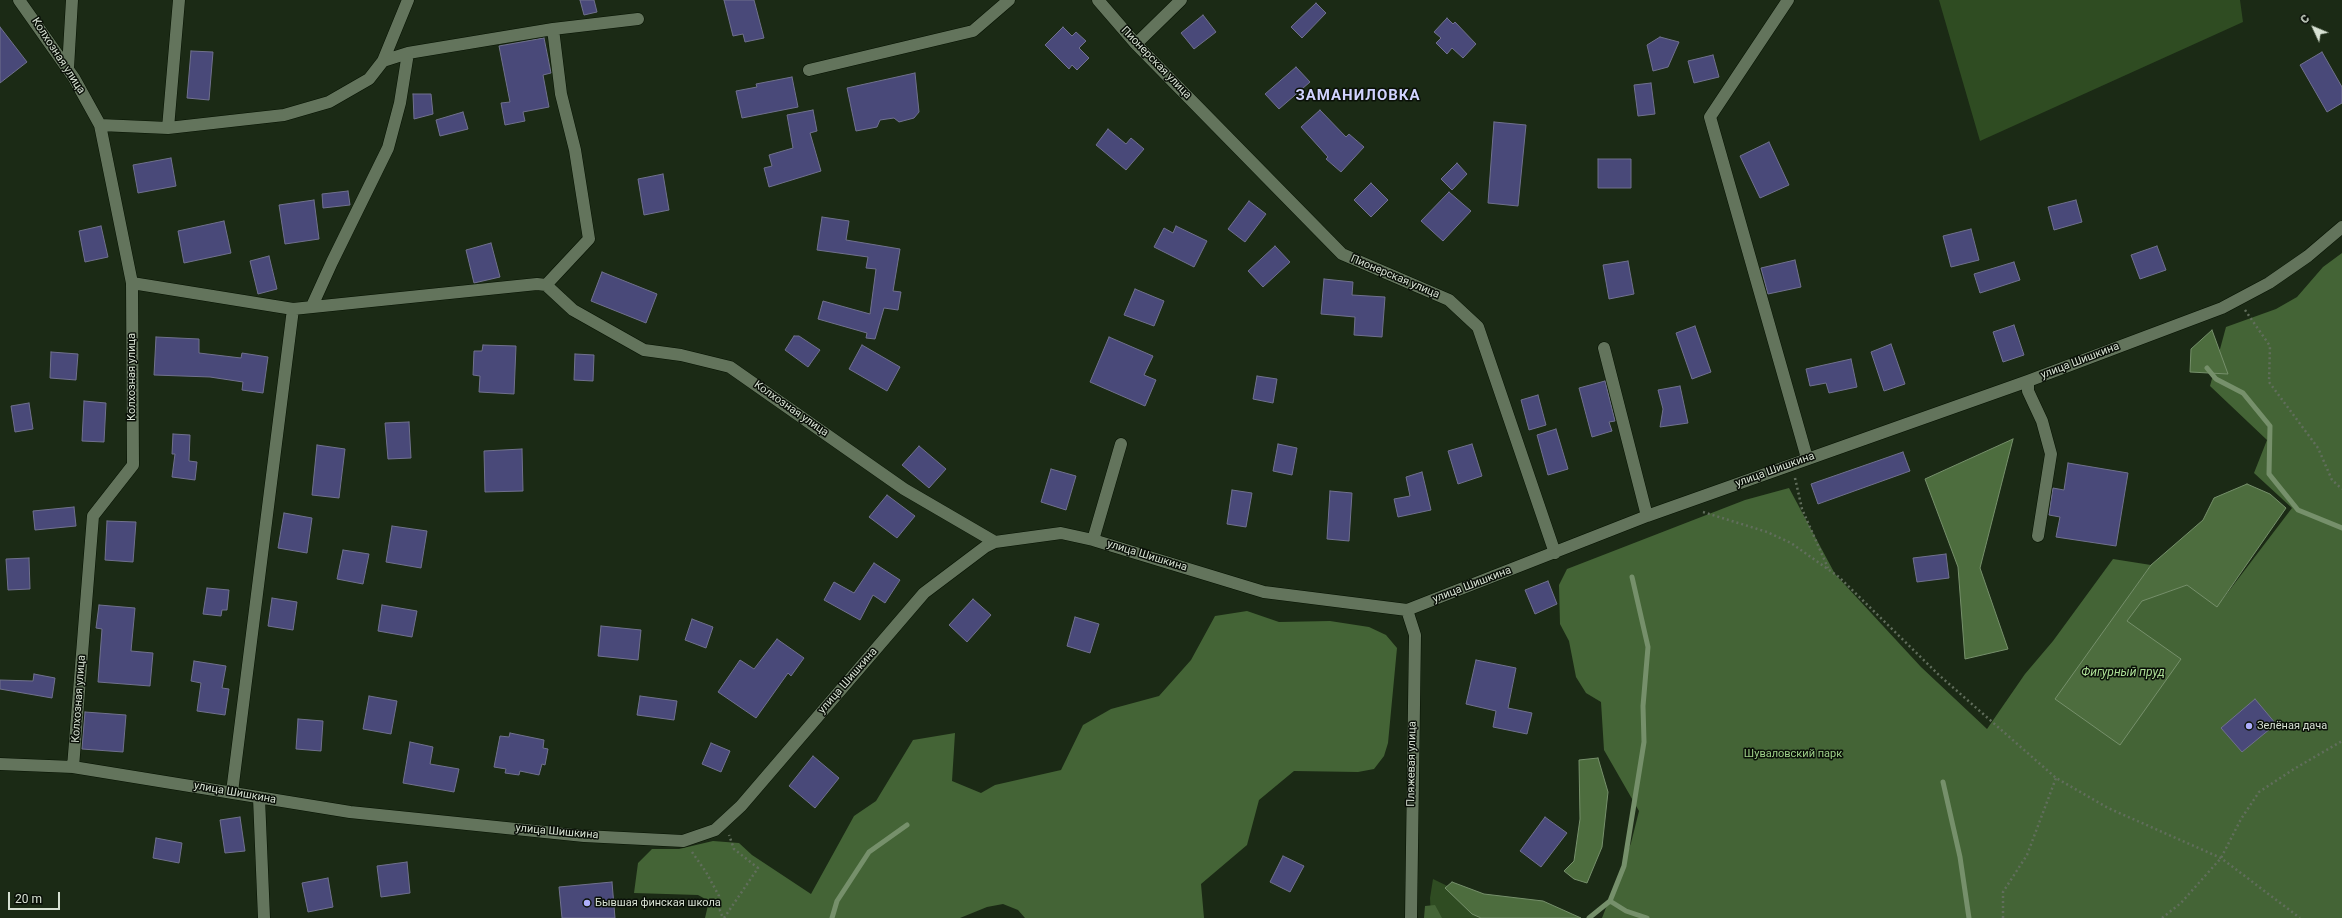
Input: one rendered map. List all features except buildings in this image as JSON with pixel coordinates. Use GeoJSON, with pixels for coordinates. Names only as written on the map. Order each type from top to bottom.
{"type":"FeatureCollection","features":[{"type":"Feature","properties":{"kind":"street","name":"Колхозная улица"},"geometry":{"type":"LineString","coordinates":[[19,0],[68,68],[100,125],[132,283],[133,465],[93,516],[74,767]]}},
{"type":"Feature","properties":{"kind":"street"},"geometry":{"type":"LineString","coordinates":[[68,68],[72,0]]}},
{"type":"Feature","properties":{"kind":"street"},"geometry":{"type":"LineString","coordinates":[[168,128],[178,0]]}},
{"type":"Feature","properties":{"kind":"street"},"geometry":{"type":"LineString","coordinates":[[100,125],[168,128],[284,115],[329,102],[369,79],[383,61],[408,0]]}},
{"type":"Feature","properties":{"kind":"street"},"geometry":{"type":"LineString","coordinates":[[809,70],[973,31],[1009,0]]}},
{"type":"Feature","properties":{"kind":"street","name":"Пионерская улица"},"geometry":{"type":"LineString","coordinates":[[1098,0],[1136,44],[1342,254],[1449,300],[1478,327],[1555,553]]}},
{"type":"Feature","properties":{"kind":"street"},"geometry":{"type":"LineString","coordinates":[[1136,44],[1181,0]]}},
{"type":"Feature","properties":{"kind":"street"},"geometry":{"type":"LineString","coordinates":[[1788,0],[1710,117],[1807,458]]}},
{"type":"Feature","properties":{"kind":"street"},"geometry":{"type":"LineString","coordinates":[[383,61],[408,53],[553,29],[638,19]]}},
{"type":"Feature","properties":{"kind":"street"},"geometry":{"type":"LineString","coordinates":[[132,283],[293,309],[537,284],[546,285],[589,239],[575,150],[561,94],[553,29]]}},
{"type":"Feature","properties":{"kind":"street"},"geometry":{"type":"LineString","coordinates":[[312,306],[388,148],[400,103],[408,53]]}},
{"type":"Feature","properties":{"kind":"street","name":"улица Шишкина"},"geometry":{"type":"LineString","coordinates":[[0,764],[74,767],[350,812],[584,836],[683,841],[715,830],[741,806],[839,690],[924,593],[985,547],[995,542],[1061,533],[1093,540],[1264,592],[1407,610],[1647,516],[1792,463],[2028,381],[2222,308],[2240,299],[2308,256],[2342,227]]}},
{"type":"Feature","properties":{"kind":"street","name":"Колхозная улица"},"geometry":{"type":"LineString","coordinates":[[546,285],[573,310],[644,350],[681,355],[730,367],[904,489],[995,542]]}},
{"type":"Feature","properties":{"kind":"street"},"geometry":{"type":"LineString","coordinates":[[232,792],[293,309]]}},
{"type":"Feature","properties":{"kind":"street"},"geometry":{"type":"LineString","coordinates":[[1604,348],[1647,516]]}},
{"type":"Feature","properties":{"kind":"street"},"geometry":{"type":"LineString","coordinates":[[2028,381],[2028,391],[2042,421],[2051,454],[2038,536]]}},
{"type":"Feature","properties":{"kind":"street"},"geometry":{"type":"LineString","coordinates":[[1093,540],[1121,444]]}},
{"type":"Feature","properties":{"kind":"street","name":"Пляжевая улица"},"geometry":{"type":"LineString","coordinates":[[1407,610],[1415,635],[1411,918]]}},
{"type":"Feature","properties":{"kind":"street"},"geometry":{"type":"LineString","coordinates":[[259,798],[264,918]]}},
{"type":"Feature","properties":{"kind":"path"},"geometry":{"type":"LineString","coordinates":[[2240,299],[2250,320],[2270,346],[2269,382],[2318,448],[2332,480],[2342,489]]}},
{"type":"Feature","properties":{"kind":"path"},"geometry":{"type":"LineString","coordinates":[[1792,463],[1802,509],[1828,569]]}},
{"type":"Feature","properties":{"kind":"path"},"geometry":{"type":"LineString","coordinates":[[1676,506],[1713,514],[1766,532],[1792,543],[1828,569],[1940,676],[2056,778],[2108,808],[2221,858],[2300,918]]}},
{"type":"Feature","properties":{"kind":"path"},"geometry":{"type":"LineString","coordinates":[[2162,918],[2181,903],[2221,858],[2241,819],[2259,792],[2294,768],[2342,741]]}},
{"type":"Feature","properties":{"kind":"path"},"geometry":{"type":"LineString","coordinates":[[2003,918],[2003,892],[2027,855],[2056,778]]}},
{"type":"Feature","properties":{"kind":"path"},"geometry":{"type":"LineString","coordinates":[[687,846],[714,886],[719,896],[720,911],[724,918],[758,868],[734,849],[724,822]]}},
{"type":"Feature","properties":{"kind":"shaded area"},"geometry":{"type":"Polygon","coordinates":[[[1939,0],[2240,0],[2243,22],[1980,141],[1939,0]]]}},
{"type":"Feature","properties":{"kind":"shaded area"},"geometry":{"type":"Polygon","coordinates":[[[1433,879],[1505,914],[1517,918],[1431,918],[1430,898],[1433,879]]]}},
{"type":"Feature","properties":{"kind":"green space","name":"Шуваловский парк"},"geometry":{"type":"Polygon","coordinates":[[[2342,253],[2342,918],[1602,918],[1631,843],[1639,811],[1604,750],[1601,702],[1586,693],[1576,677],[1569,641],[1560,624],[1559,585],[1567,569],[1745,500],[1789,488],[1835,574],[1921,667],[1987,729],[2025,674],[2053,641],[2113,559],[2151,565],[2056,699],[2127,621],[2141,601],[2187,585],[2222,600],[2292,508],[2254,473],[2267,440],[2210,386],[2226,327],[2276,309],[2297,297],[2323,267],[2342,253]]]}},
{"type":"Feature","properties":{"kind":"green space"},"geometry":{"type":"Polygon","coordinates":[[[1247,611],[1279,622],[1330,621],[1369,627],[1386,635],[1397,648],[1388,743],[1384,756],[1374,769],[1358,772],[1294,771],[1259,800],[1247,845],[1201,884],[1204,918],[1025,918],[1018,910],[1003,904],[987,907],[960,918],[705,918],[709,901],[698,895],[634,893],[638,863],[652,849],[679,849],[713,841],[739,843],[752,855],[811,894],[854,816],[876,801],[913,740],[955,733],[952,781],[981,793],[995,785],[1061,770],[1083,725],[1111,709],[1159,696],[1191,660],[1215,616],[1247,611]]]}},
{"type":"Feature","properties":{"kind":"green space"},"geometry":{"type":"Polygon","coordinates":[[[1435,905],[1442,918],[1424,918],[1425,906],[1435,905]]]}},
{"type":"Feature","properties":{"kind":"water"},"geometry":{"type":"Polygon","coordinates":[[[2212,330],[2228,374],[2190,372],[2191,349],[2212,330]]]}},
{"type":"Feature","properties":{"kind":"water"},"geometry":{"type":"Polygon","coordinates":[[[2013,439],[1980,568],[2008,649],[1965,659],[1958,567],[1925,479],[2013,439]]]}},
{"type":"Feature","properties":{"kind":"water","name":"Фигурный пруд"},"geometry":{"type":"Polygon","coordinates":[[[2247,484],[2270,494],[2286,508],[2217,607],[2187,585],[2142,601],[2127,621],[2181,659],[2120,745],[2055,699],[2151,565],[2203,520],[2214,498],[2247,484]]]}},
{"type":"Feature","properties":{"kind":"water"},"geometry":{"type":"Polygon","coordinates":[[[1598,758],[1608,792],[1602,847],[1587,883],[1574,879],[1564,871],[1574,861],[1580,819],[1579,760],[1598,758]]]}},
{"type":"Feature","properties":{"kind":"water"},"geometry":{"type":"Polygon","coordinates":[[[1452,882],[1484,894],[1543,901],[1581,918],[1481,918],[1472,914],[1445,888],[1452,882]]]}},
{"type":"Feature","properties":{"kind":"waterway"},"geometry":{"type":"LineString","coordinates":[[2207,368],[2216,379],[2243,393],[2270,426],[2269,474],[2298,510],[2342,528]]}},
{"type":"Feature","properties":{"kind":"waterway"},"geometry":{"type":"LineString","coordinates":[[1632,577],[1648,647],[1643,706],[1644,742],[1624,866],[1610,901],[1626,911],[1647,918]]}},
{"type":"Feature","properties":{"kind":"waterway"},"geometry":{"type":"LineString","coordinates":[[1943,782],[1960,857],[1969,918]]}},
{"type":"Feature","properties":{"kind":"waterway"},"geometry":{"type":"LineString","coordinates":[[832,918],[837,901],[869,852],[907,825]]}},
{"type":"Feature","properties":{"kind":"waterway"},"geometry":{"type":"LineString","coordinates":[[1589,918],[1610,901]]}},
{"type":"Feature","properties":{"kind":"place","name":"Зелёная дача"},"geometry":{"type":"Point","coordinates":[2249,726]}},
{"type":"Feature","properties":{"kind":"place","name":"Бывшая финская школа"},"geometry":{"type":"Point","coordinates":[587,903]}},
{"type":"Feature","properties":{"kind":"district","name":"ЗАМАНИЛОВКА"},"geometry":{"type":"Point","coordinates":[1358,96]}}]}
